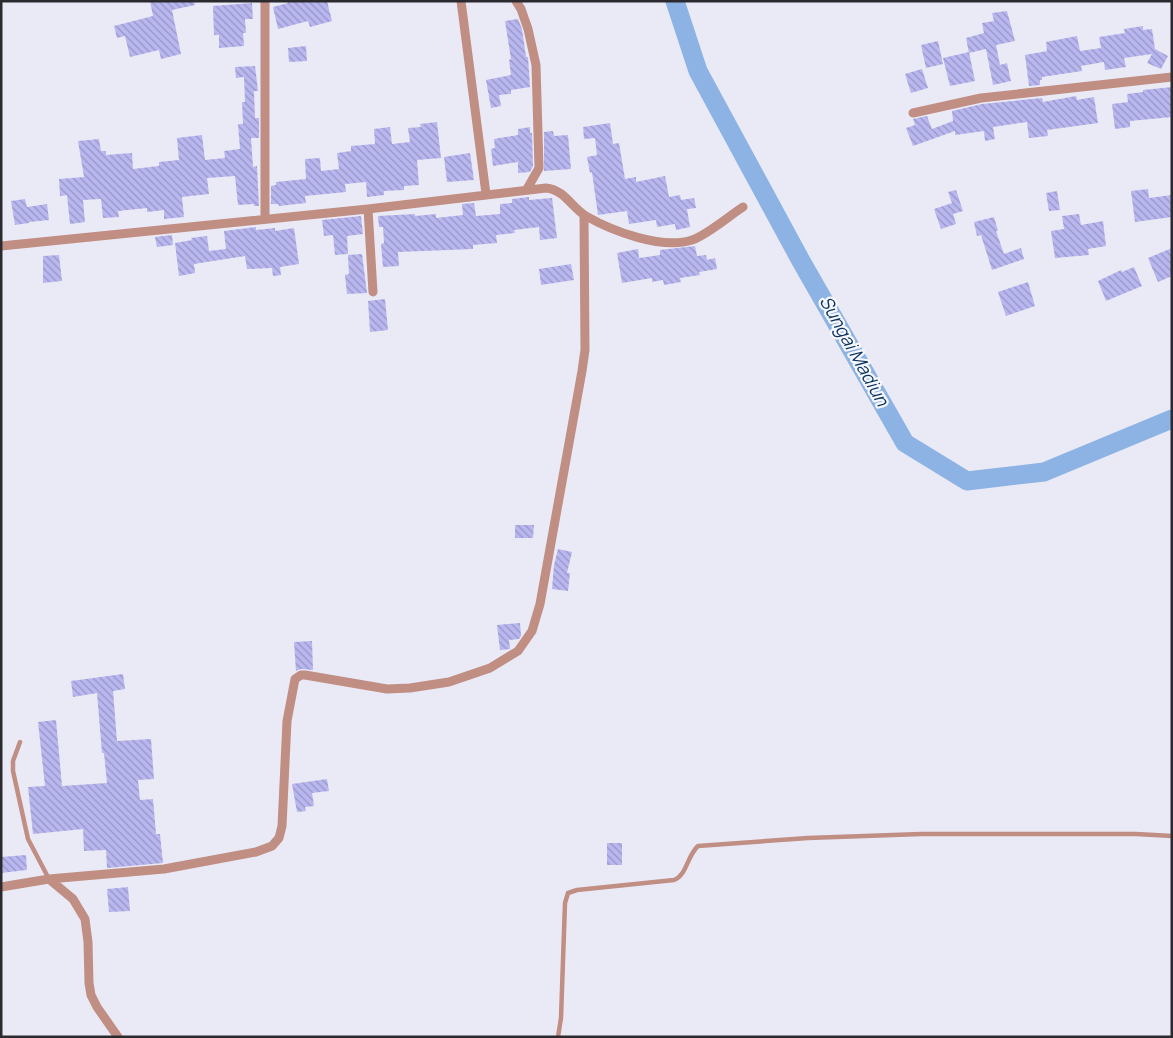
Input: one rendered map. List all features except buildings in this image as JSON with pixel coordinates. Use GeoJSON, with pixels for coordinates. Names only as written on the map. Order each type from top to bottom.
{"type":"FeatureCollection","features":[{"type":"Feature","properties":{"kind":"street"},"geometry":{"type":"LineString","coordinates":[[265,1],[265,219]]}},
{"type":"Feature","properties":{"kind":"street"},"geometry":{"type":"LineString","coordinates":[[461,1],[486,194]]}},
{"type":"Feature","properties":{"kind":"street"},"geometry":{"type":"LineString","coordinates":[[516,1],[528,29],[536,65],[539,168],[527,189]]}},
{"type":"Feature","properties":{"kind":"street"},"geometry":{"type":"LineString","coordinates":[[913,112],[981,98],[1172,77]]}},
{"type":"Feature","properties":{"kind":"street"},"geometry":{"type":"LineString","coordinates":[[1,246],[546,188],[558,191],[584,215],[624,233],[651,240],[673,242],[691,240],[700,236],[743,207]]}},
{"type":"Feature","properties":{"kind":"street"},"geometry":{"type":"LineString","coordinates":[[368,208],[373,292]]}},
{"type":"Feature","properties":{"kind":"street"},"geometry":{"type":"LineString","coordinates":[[1,887],[49,879],[164,869],[256,852],[272,846],[279,838],[282,826],[287,721],[298,676],[305,675],[387,689],[410,688],[449,682],[490,668],[518,651],[532,631],[540,604],[582,371],[584,350],[584,215]]}},
{"type":"Feature","properties":{"kind":"street"},"geometry":{"type":"LineString","coordinates":[[49,879],[73,899],[85,919],[91,995],[118,1037]]}},
{"type":"Feature","properties":{"kind":"lane"},"geometry":{"type":"LineString","coordinates":[[20,742],[13,761],[13,771],[28,839],[49,879]]}},
{"type":"Feature","properties":{"kind":"lane"},"geometry":{"type":"LineString","coordinates":[[558,1037],[561,1018],[565,903],[568,894],[577,890],[674,880],[683,874],[692,852],[698,846],[798,839],[921,834],[1136,834],[1172,836]]}},
{"type":"Feature","properties":{"kind":"waterway","name":"Sungai Madiun"},"geometry":{"type":"LineString","coordinates":[[675,1],[698,71],[801,261],[905,443],[967,481],[1044,472],[1172,419]]}}]}
